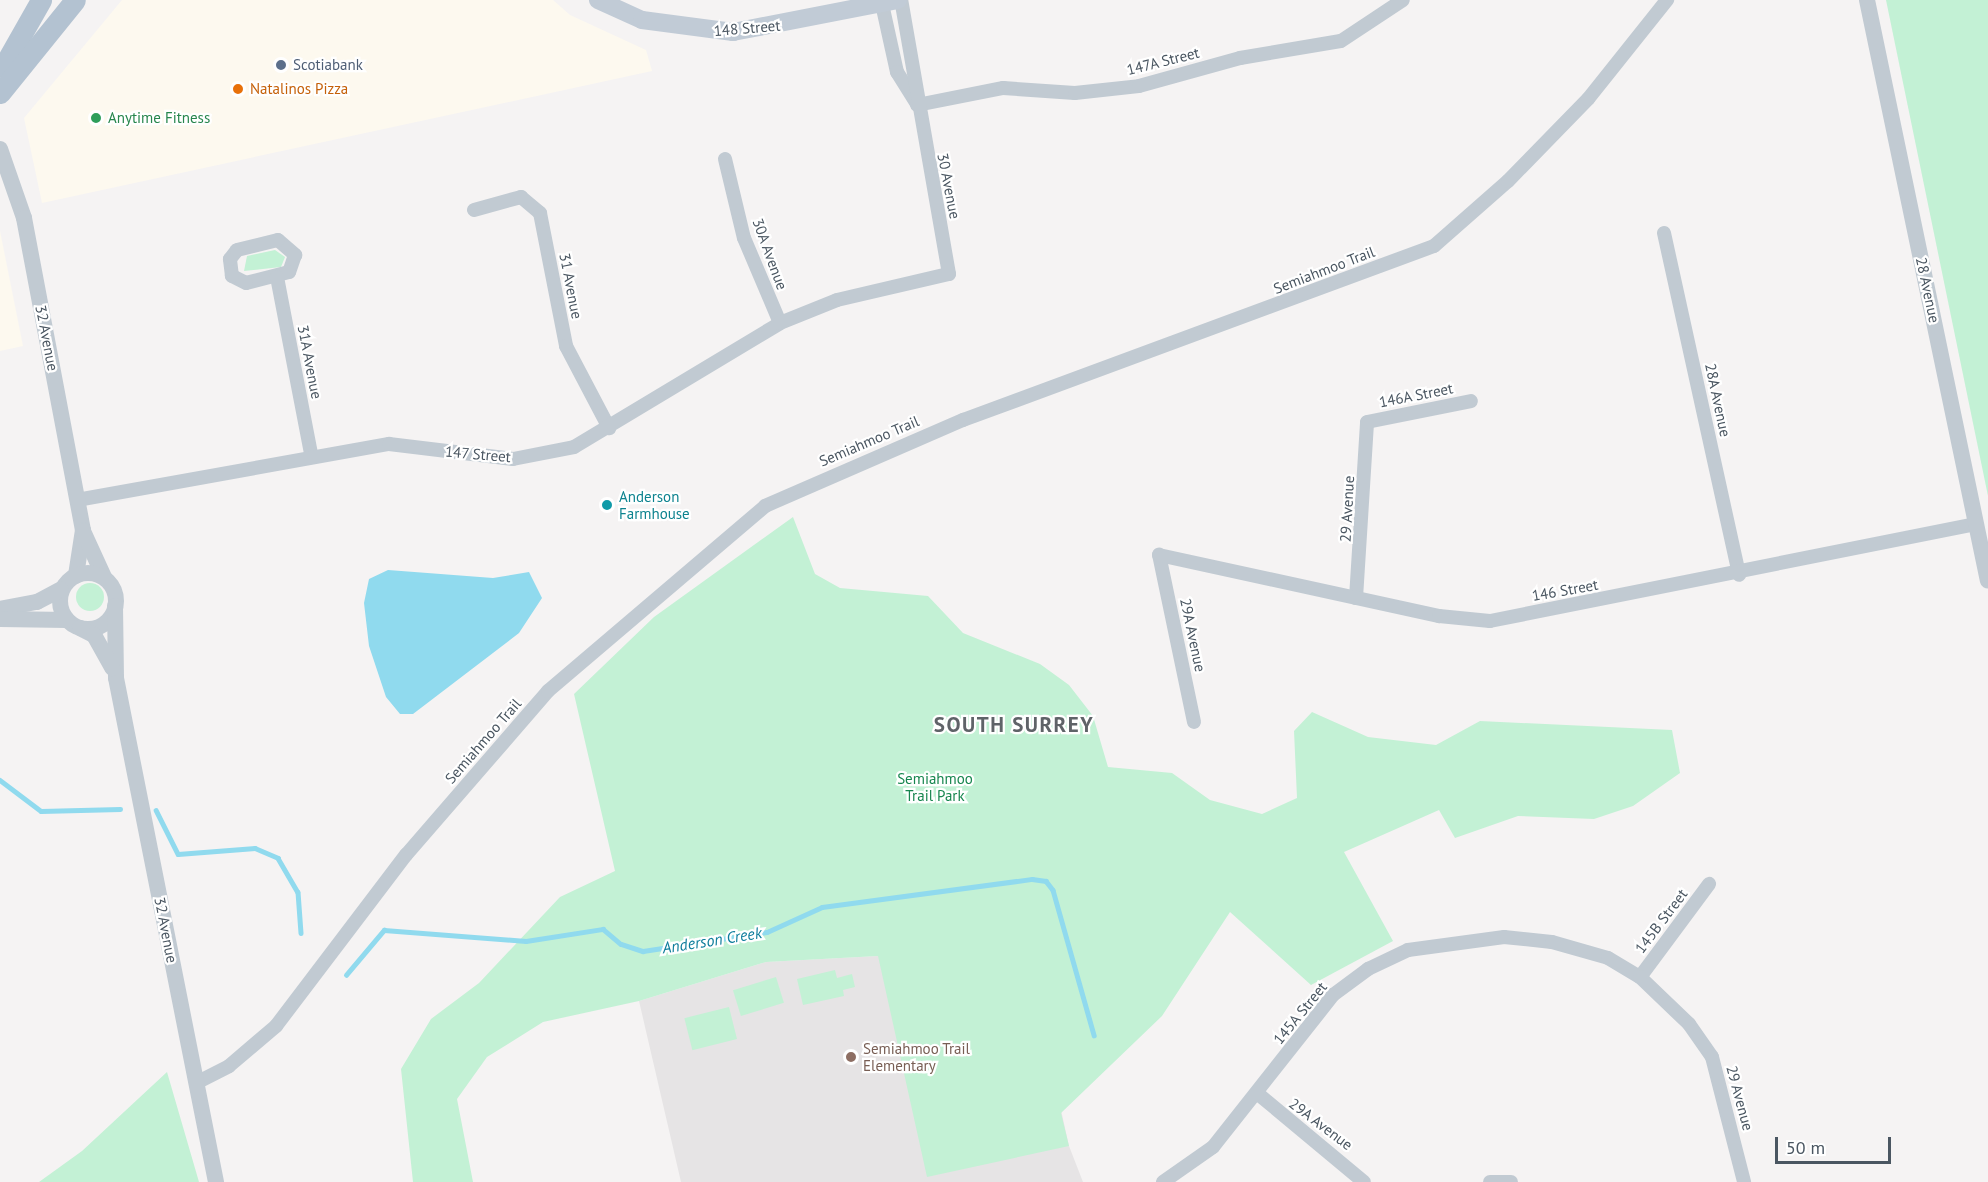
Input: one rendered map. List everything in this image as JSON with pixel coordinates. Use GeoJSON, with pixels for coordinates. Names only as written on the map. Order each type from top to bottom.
{"type":"FeatureCollection","features":[{"type":"Feature","properties":{"kind":"main road"},"geometry":{"type":"LineString","coordinates":[[0,49],[40,0]]}},
{"type":"Feature","properties":{"kind":"main road"},"geometry":{"type":"LineString","coordinates":[[0,72],[19,47],[40,0]]}},
{"type":"Feature","properties":{"kind":"main road"},"geometry":{"type":"LineString","coordinates":[[0,93],[75,0]]}},
{"type":"Feature","properties":{"kind":"main road","name":"148 Street"},"geometry":{"type":"LineString","coordinates":[[598,0],[642,20],[733,32],[894,1]]}},
{"type":"Feature","properties":{"kind":"street","name":"147A Street"},"geometry":{"type":"LineString","coordinates":[[917,105],[1003,88],[1075,93],[1139,86],[1240,58],[1341,41],[1403,0]]}},
{"type":"Feature","properties":{"kind":"street","name":"Semiahmoo Trail"},"geometry":{"type":"LineString","coordinates":[[196,1083],[229,1066],[276,1026],[406,855],[549,691],[765,507],[963,420],[1434,246],[1508,181],[1588,99],[1667,0]]}},
{"type":"Feature","properties":{"kind":"street","name":"28 Avenue"},"geometry":{"type":"LineString","coordinates":[[1867,0],[1988,581]]}},
{"type":"Feature","properties":{"kind":"street","name":"30 Avenue"},"geometry":{"type":"LineString","coordinates":[[894,1],[897,72],[917,105]]}},
{"type":"Feature","properties":{"kind":"street","name":"30 Avenue"},"geometry":{"type":"LineString","coordinates":[[894,1],[916,70],[917,105],[949,274]]}},
{"type":"Feature","properties":{"kind":"street","name":"32 Avenue"},"geometry":{"type":"LineString","coordinates":[[0,149],[24,218],[83,530],[104,577]]}},
{"type":"Feature","properties":{"kind":"street","name":"30A Avenue"},"geometry":{"type":"LineString","coordinates":[[725,159],[744,238],[780,323]]}},
{"type":"Feature","properties":{"kind":"street","name":"31 Avenue"},"geometry":{"type":"LineString","coordinates":[[474,210],[521,197],[540,213],[566,346],[609,428]]}},
{"type":"Feature","properties":{"kind":"street","name":"28A Avenue"},"geometry":{"type":"LineString","coordinates":[[1664,233],[1739,575]]}},
{"type":"Feature","properties":{"kind":"street"},"geometry":{"type":"LineString","coordinates":[[284,242],[295,261],[289,272],[277,277],[242,283],[232,276],[230,259],[243,248],[284,242]]}},
{"type":"Feature","properties":{"kind":"street","name":"147 Street"},"geometry":{"type":"LineString","coordinates":[[78,500],[311,454],[389,444],[513,459],[574,447],[780,323],[837,300],[949,274]]}},
{"type":"Feature","properties":{"kind":"street","name":"31A Avenue"},"geometry":{"type":"LineString","coordinates":[[277,277],[311,454]]}},
{"type":"Feature","properties":{"kind":"street","name":"146A Street"},"geometry":{"type":"LineString","coordinates":[[1367,422],[1471,401]]}},
{"type":"Feature","properties":{"kind":"street","name":"29 Avenue"},"geometry":{"type":"LineString","coordinates":[[1356,598],[1367,422]]}},
{"type":"Feature","properties":{"kind":"street","name":"146 Street"},"geometry":{"type":"LineString","coordinates":[[1159,555],[1356,598],[1490,621],[1739,575],[1976,524]]}},
{"type":"Feature","properties":{"kind":"street","name":"32 Avenue"},"geometry":{"type":"LineString","coordinates":[[76,575],[83,530]]}},
{"type":"Feature","properties":{"kind":"street","name":"29A Avenue"},"geometry":{"type":"LineString","coordinates":[[1159,555],[1194,722]]}},
{"type":"Feature","properties":{"kind":"street"},"geometry":{"type":"LineString","coordinates":[[0,609],[36,602],[61,589],[76,575],[104,577],[114,591],[116,606],[102,625],[0,619]]}},
{"type":"Feature","properties":{"kind":"street"},"geometry":{"type":"LineString","coordinates":[[61,589],[60,607],[74,624]]}},
{"type":"Feature","properties":{"kind":"street","name":"32 Avenue"},"geometry":{"type":"LineString","coordinates":[[116,606],[116,678],[216,1182]]}},
{"type":"Feature","properties":{"kind":"street","name":"32 Avenue"},"geometry":{"type":"LineString","coordinates":[[74,624],[94,635],[116,678]]}},
{"type":"Feature","properties":{"kind":"street","name":"145B Street"},"geometry":{"type":"LineString","coordinates":[[1640,977],[1709,884]]}},
{"type":"Feature","properties":{"kind":"street","name":"145A Street"},"geometry":{"type":"LineString","coordinates":[[1163,1182],[1213,1147],[1334,995],[1408,950],[1504,937],[1552,942],[1608,958],[1640,977]]}},
{"type":"Feature","properties":{"kind":"street","name":"29 Avenue"},"geometry":{"type":"LineString","coordinates":[[1640,977],[1689,1024],[1712,1057],[1744,1182]]}},
{"type":"Feature","properties":{"kind":"street","name":"29A Avenue"},"geometry":{"type":"LineString","coordinates":[[1257,1093],[1364,1182]]}},
{"type":"Feature","properties":{"kind":"street"},"geometry":{"type":"LineString","coordinates":[[1490,1182],[1511,1182]]}},
{"type":"Feature","properties":{"kind":"shaded area"},"geometry":{"type":"Polygon","coordinates":[[[122,0],[553,0],[570,15],[646,50],[652,71],[42,203],[24,118],[122,0]]]}},
{"type":"Feature","properties":{"kind":"shaded area"},"geometry":{"type":"Polygon","coordinates":[[[0,231],[23,346],[0,351],[0,231]]]}},
{"type":"Feature","properties":{"kind":"shaded area","name":"Semiahmoo Trail Elementary"},"geometry":{"type":"Polygon","coordinates":[[[1020,925],[1069,1146],[1083,1182],[681,1182],[639,1001],[766,962],[878,956],[1020,925]]]}},
{"type":"Feature","properties":{"kind":"green space"},"geometry":{"type":"Polygon","coordinates":[[[1886,0],[1988,0],[1988,496],[1886,0]]]}},
{"type":"Feature","properties":{"kind":"green space"},"geometry":{"type":"Polygon","coordinates":[[[275,250],[285,257],[281,267],[244,271],[247,256],[275,250]]]}},
{"type":"Feature","properties":{"kind":"green space","name":"Semiahmoo Trail Park"},"geometry":{"type":"Polygon","coordinates":[[[793,517],[815,574],[840,588],[928,596],[963,633],[1040,664],[1069,685],[1093,716],[1108,767],[1172,773],[1210,800],[1262,814],[1297,798],[1294,731],[1312,712],[1368,737],[1436,745],[1480,721],[1672,730],[1680,773],[1633,806],[1594,819],[1518,816],[1455,838],[1439,810],[1344,852],[1393,941],[1311,985],[1230,912],[1162,1016],[1061,1113],[1069,1146],[927,1177],[878,956],[766,962],[639,1001],[543,1022],[487,1057],[457,1099],[473,1182],[413,1182],[401,1069],[431,1019],[479,983],[560,897],[615,871],[574,694],[654,617],[793,517]]]}},
{"type":"Feature","properties":{"kind":"green space"},"geometry":{"type":"Polygon","coordinates":[[[90,583],[100,587],[104,597],[100,607],[90,611],[80,607],[76,597],[80,587],[90,583]]]}},
{"type":"Feature","properties":{"kind":"green space"},"geometry":{"type":"Polygon","coordinates":[[[835,970],[837,978],[852,974],[855,987],[843,990],[844,996],[803,1005],[797,979],[835,970]]]}},
{"type":"Feature","properties":{"kind":"green space"},"geometry":{"type":"Polygon","coordinates":[[[776,977],[784,1003],[741,1016],[733,990],[776,977]]]}},
{"type":"Feature","properties":{"kind":"green space"},"geometry":{"type":"Polygon","coordinates":[[[729,1007],[737,1039],[692,1050],[684,1018],[729,1007]]]}},
{"type":"Feature","properties":{"kind":"green space"},"geometry":{"type":"Polygon","coordinates":[[[167,1072],[199,1182],[39,1182],[82,1151],[167,1072]]]}},
{"type":"Feature","properties":{"kind":"water"},"geometry":{"type":"Polygon","coordinates":[[[388,570],[493,578],[529,572],[542,598],[519,633],[413,714],[400,714],[386,697],[369,646],[364,603],[369,579],[388,570]]]}},
{"type":"Feature","properties":{"kind":"waterway","name":"Anderson Creek"},"geometry":{"type":"LineString","coordinates":[[0,780],[41,811],[120,809]]}},
{"type":"Feature","properties":{"kind":"waterway","name":"Anderson Creek"},"geometry":{"type":"LineString","coordinates":[[156,810],[178,854],[255,848],[278,858],[298,892],[301,933]]}},
{"type":"Feature","properties":{"kind":"waterway","name":"Anderson Creek"},"geometry":{"type":"LineString","coordinates":[[346,975],[384,930],[526,941],[603,929],[621,944],[643,951],[767,932],[822,907],[1032,879],[1046,881],[1053,890],[1094,1035]]}},
{"type":"Feature","properties":{"kind":"place","name":"Scotiabank"},"geometry":{"type":"Point","coordinates":[281,65]}},
{"type":"Feature","properties":{"kind":"place","name":"Natalinos Pizza"},"geometry":{"type":"Point","coordinates":[238,89]}},
{"type":"Feature","properties":{"kind":"place","name":"Anytime Fitness"},"geometry":{"type":"Point","coordinates":[96,118]}},
{"type":"Feature","properties":{"kind":"place","name":"Anderson Farmhouse"},"geometry":{"type":"Point","coordinates":[607,505]}},
{"type":"Feature","properties":{"kind":"place","name":"Semiahmoo Trail Elementary"},"geometry":{"type":"Point","coordinates":[851,1057]}},
{"type":"Feature","properties":{"kind":"district","name":"SOUTH SURREY"},"geometry":{"type":"Point","coordinates":[1014,725]}}]}
